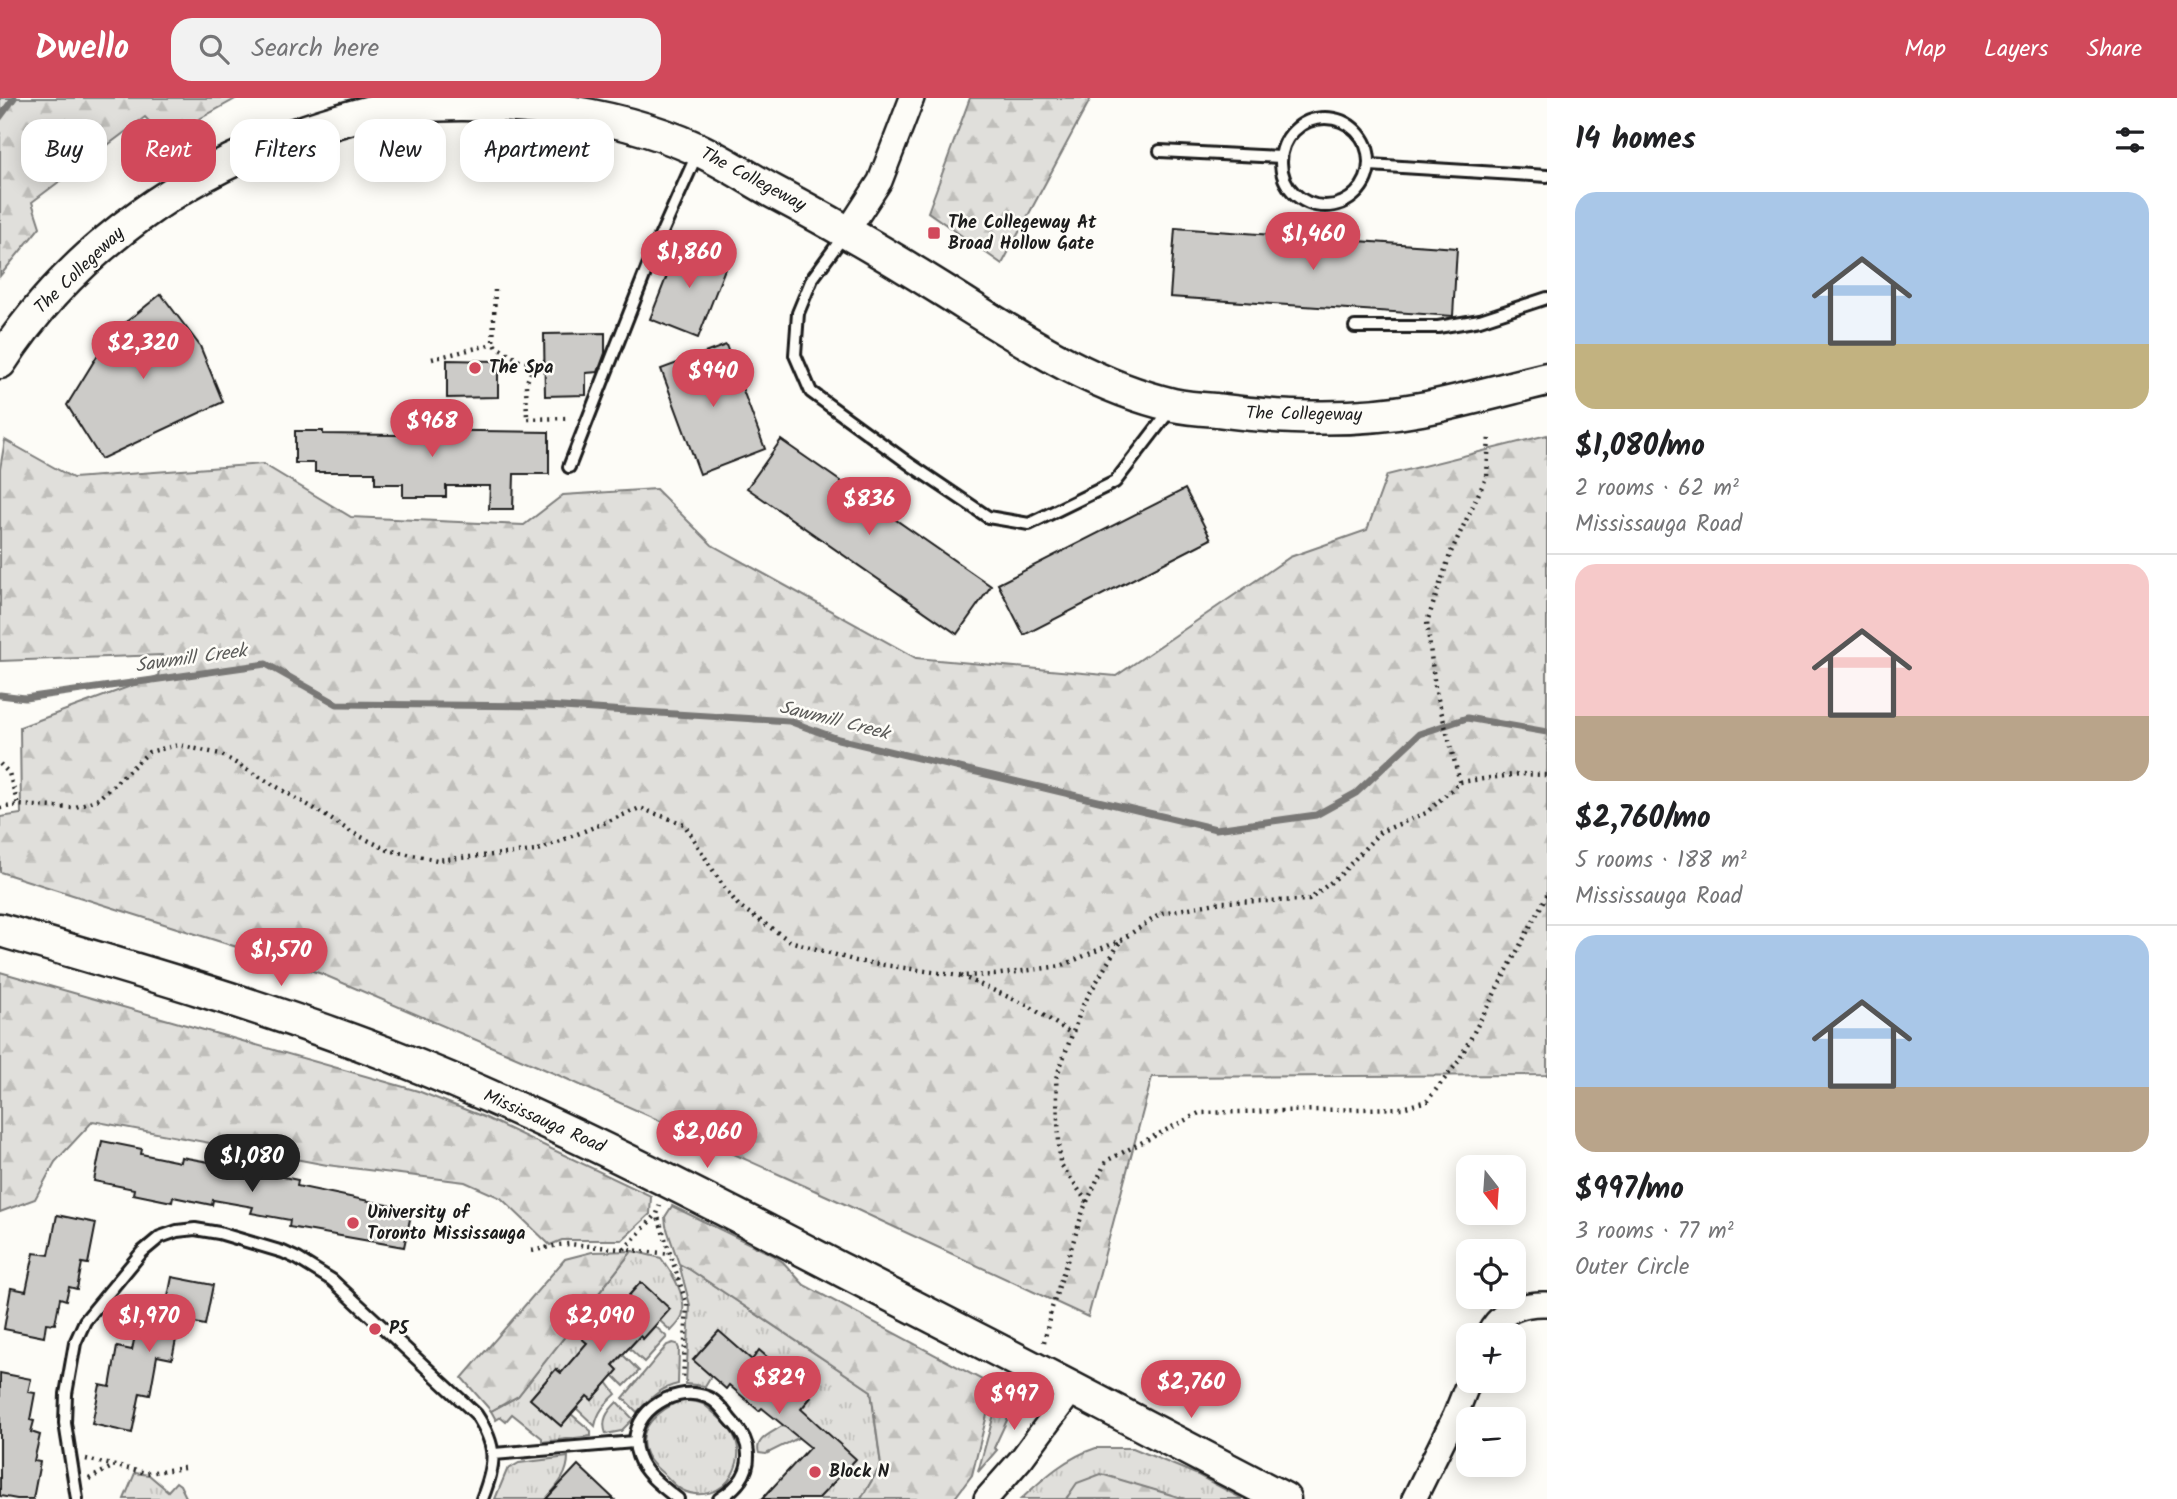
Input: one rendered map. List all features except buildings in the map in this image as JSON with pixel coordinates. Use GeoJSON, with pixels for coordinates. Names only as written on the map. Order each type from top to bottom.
{"type":"FeatureCollection","features":[{"type":"Feature","properties":{"kind":"street"},"geometry":{"type":"LineString","coordinates":[[847,232],[880,181],[912,98]]}},
{"type":"Feature","properties":{"kind":"street","name":"The Collegeway"},"geometry":{"type":"LineString","coordinates":[[0,362],[17,336],[50,296],[102,245],[145,212],[197,178],[253,150],[320,125],[397,107],[462,101],[510,102],[605,117],[655,132],[699,150],[847,232],[1056,360],[1107,385],[1174,405],[1269,417],[1364,417],[1420,409],[1547,379]]}},
{"type":"Feature","properties":{"kind":"street","name":"Mississauga Road"},"geometry":{"type":"LineString","coordinates":[[0,930],[238,1000],[392,1056],[523,1111],[656,1173],[1284,1499]]}},
{"type":"Feature","properties":{"kind":"street"},"geometry":{"type":"LineString","coordinates":[[1496,1323],[1518,1306],[1547,1304]]}},
{"type":"Feature","properties":{"kind":"street"},"geometry":{"type":"LineString","coordinates":[[986,1499],[1030,1447],[1073,1389]]}},
{"type":"Feature","properties":{"kind":"street"},"geometry":{"type":"LineString","coordinates":[[1414,1499],[1464,1393]]}},
{"type":"Feature","properties":{"kind":"lane"},"geometry":{"type":"LineString","coordinates":[[1326,118],[1346,123],[1363,139],[1370,165],[1362,188],[1345,202],[1322,207],[1300,200],[1284,181],[1281,157],[1287,140],[1302,124],[1326,118]]}},
{"type":"Feature","properties":{"kind":"lane"},"geometry":{"type":"LineString","coordinates":[[569,467],[655,248],[699,150]]}},
{"type":"Feature","properties":{"kind":"lane"},"geometry":{"type":"LineString","coordinates":[[1160,151],[1281,157]]}},
{"type":"Feature","properties":{"kind":"lane"},"geometry":{"type":"LineString","coordinates":[[1370,165],[1547,176]]}},
{"type":"Feature","properties":{"kind":"lane"},"geometry":{"type":"LineString","coordinates":[[847,232],[812,279],[797,313],[795,355],[811,392],[988,517],[1029,524],[1115,482],[1174,405]]}},
{"type":"Feature","properties":{"kind":"lane"},"geometry":{"type":"LineString","coordinates":[[1355,327],[1438,327],[1480,320],[1547,298]]}},
{"type":"Feature","properties":{"kind":"lane"},"geometry":{"type":"LineString","coordinates":[[77,1499],[65,1423],[68,1375],[75,1343],[85,1321],[142,1252],[160,1237],[195,1229],[219,1233],[283,1252],[332,1280],[476,1414],[485,1427],[494,1454],[492,1473],[482,1499]]}},
{"type":"Feature","properties":{"kind":"lane"},"geometry":{"type":"LineString","coordinates":[[678,1499],[664,1489],[646,1469],[638,1458],[634,1442],[636,1432],[651,1408],[677,1394],[709,1398],[719,1405],[744,1435],[748,1449],[747,1469],[734,1490],[719,1499]]}},
{"type":"Feature","properties":{"kind":"lane"},"geometry":{"type":"LineString","coordinates":[[494,1454],[634,1442]]}},
{"type":"Feature","properties":{"kind":"path"},"geometry":{"type":"LineString","coordinates":[[492,344],[495,290]]}},
{"type":"Feature","properties":{"kind":"path"},"geometry":{"type":"LineString","coordinates":[[432,359],[492,344],[524,363],[545,361]]}},
{"type":"Feature","properties":{"kind":"path"},"geometry":{"type":"LineString","coordinates":[[535,362],[526,384],[527,419],[589,418]]}},
{"type":"Feature","properties":{"kind":"path"},"geometry":{"type":"LineString","coordinates":[[1460,782],[1439,702],[1427,622],[1451,552],[1487,476],[1489,435]]}},
{"type":"Feature","properties":{"kind":"path"},"geometry":{"type":"LineString","coordinates":[[0,808],[18,805],[73,808],[98,799],[149,752],[178,745],[220,754],[351,832],[388,850],[437,860],[536,851],[640,808],[684,824],[738,906],[790,941],[856,961],[960,975],[994,975],[1061,966],[1121,940],[1162,913],[1222,902],[1309,900],[1342,874],[1380,832],[1426,813],[1460,782],[1520,774],[1547,775]]}},
{"type":"Feature","properties":{"kind":"path"},"geometry":{"type":"LineString","coordinates":[[0,764],[9,773],[18,805]]}},
{"type":"Feature","properties":{"kind":"path"},"geometry":{"type":"LineString","coordinates":[[1044,1342],[1051,1311],[1087,1202],[1106,1161],[1199,1113],[1402,1108],[1427,1101],[1458,1062],[1547,895]]}},
{"type":"Feature","properties":{"kind":"path"},"geometry":{"type":"LineString","coordinates":[[1087,1202],[1060,1163],[1056,1078],[1083,1005],[1121,940]]}},
{"type":"Feature","properties":{"kind":"path"},"geometry":{"type":"LineString","coordinates":[[960,975],[1029,1006],[1072,1034]]}},
{"type":"Feature","properties":{"kind":"path"},"geometry":{"type":"LineString","coordinates":[[624,1249],[657,1214],[663,1198]]}},
{"type":"Feature","properties":{"kind":"path"},"geometry":{"type":"LineString","coordinates":[[657,1214],[687,1305],[684,1377],[677,1394]]}},
{"type":"Feature","properties":{"kind":"path"},"geometry":{"type":"LineString","coordinates":[[532,1251],[569,1244],[671,1254]]}},
{"type":"Feature","properties":{"kind":"path"},"geometry":{"type":"LineString","coordinates":[[79,1458],[146,1473],[184,1468]]}},
{"type":"Feature","properties":{"kind":"path"},"geometry":{"type":"LineString","coordinates":[[83,1482],[113,1466]]}},
{"type":"Feature","properties":{"kind":"green space"},"geometry":{"type":"Polygon","coordinates":[[[0,98],[237,98],[199,119],[121,119],[121,135],[107,146],[107,119],[21,119],[21,182],[59,182],[32,202],[40,227],[0,276],[0,98]]]}},
{"type":"Feature","properties":{"kind":"green space"},"geometry":{"type":"Polygon","coordinates":[[[970,98],[1091,98],[1002,264],[928,212],[970,98]]]}},
{"type":"Feature","properties":{"kind":"green space"},"geometry":{"type":"Polygon","coordinates":[[[1547,435],[1547,1075],[1152,1077],[1088,1317],[558,1075],[322,974],[0,872],[0,817],[21,814],[20,727],[158,676],[162,655],[0,661],[0,469],[5,440],[73,478],[263,464],[351,517],[524,525],[563,495],[656,489],[712,545],[916,658],[1116,676],[1290,557],[1367,530],[1387,475],[1547,435]]]}},
{"type":"Feature","properties":{"kind":"green space"},"geometry":{"type":"Polygon","coordinates":[[[0,972],[418,1091],[484,1117],[651,1196],[650,1214],[622,1240],[562,1240],[550,1245],[501,1198],[465,1182],[327,1165],[93,1121],[55,1162],[35,1199],[0,1212],[0,972]]]}},
{"type":"Feature","properties":{"kind":"green space"},"geometry":{"type":"Polygon","coordinates":[[[672,1206],[773,1255],[804,1285],[990,1384],[991,1399],[972,1475],[954,1499],[861,1499],[881,1465],[871,1391],[679,1264],[666,1226],[665,1217],[672,1206]]]}},
{"type":"Feature","properties":{"kind":"green space"},"geometry":{"type":"Polygon","coordinates":[[[632,1251],[661,1258],[681,1293],[683,1309],[680,1321],[671,1331],[660,1321],[670,1309],[640,1283],[614,1312],[609,1308],[583,1339],[587,1343],[561,1373],[556,1369],[530,1399],[561,1426],[571,1414],[591,1431],[591,1436],[542,1442],[542,1438],[512,1414],[506,1421],[501,1417],[496,1420],[491,1411],[518,1396],[632,1251]]]}},
{"type":"Feature","properties":{"kind":"green space"},"geometry":{"type":"Polygon","coordinates":[[[632,1251],[518,1396],[491,1411],[462,1378],[565,1259],[592,1252],[632,1251]]]}},
{"type":"Feature","properties":{"kind":"green space"},"geometry":{"type":"Polygon","coordinates":[[[679,1264],[871,1391],[881,1465],[861,1499],[818,1499],[855,1460],[806,1434],[766,1454],[759,1453],[761,1440],[784,1427],[811,1398],[759,1351],[752,1360],[694,1360],[711,1376],[705,1386],[686,1384],[690,1305],[679,1264]]]}},
{"type":"Feature","properties":{"kind":"green space"},"geometry":{"type":"Polygon","coordinates":[[[655,1326],[667,1337],[644,1362],[629,1348],[640,1336],[643,1339],[655,1326]]]}},
{"type":"Feature","properties":{"kind":"green space"},"geometry":{"type":"Polygon","coordinates":[[[677,1344],[679,1349],[678,1384],[660,1391],[637,1412],[623,1398],[667,1345],[677,1344]]]}},
{"type":"Feature","properties":{"kind":"green space"},"geometry":{"type":"Polygon","coordinates":[[[623,1355],[639,1371],[624,1386],[613,1375],[617,1369],[613,1366],[623,1355]]]}},
{"type":"Feature","properties":{"kind":"green space"},"geometry":{"type":"Polygon","coordinates":[[[607,1382],[616,1394],[602,1408],[595,1426],[576,1408],[587,1396],[592,1400],[607,1382]]]}},
{"type":"Feature","properties":{"kind":"green space"},"geometry":{"type":"Polygon","coordinates":[[[1002,1399],[1008,1418],[994,1448],[997,1450],[978,1472],[995,1411],[1002,1399]]]}},
{"type":"Feature","properties":{"kind":"green space"},"geometry":{"type":"Polygon","coordinates":[[[682,1400],[706,1406],[728,1427],[736,1441],[738,1457],[732,1475],[723,1486],[710,1493],[696,1494],[680,1489],[654,1465],[645,1451],[644,1434],[653,1419],[682,1400]]]}},
{"type":"Feature","properties":{"kind":"green space"},"geometry":{"type":"Polygon","coordinates":[[[617,1402],[633,1419],[621,1431],[606,1434],[606,1416],[617,1402]]]}},
{"type":"Feature","properties":{"kind":"green space"},"geometry":{"type":"Polygon","coordinates":[[[1096,1448],[1133,1448],[1198,1475],[1243,1499],[1185,1499],[1139,1486],[1068,1496],[1066,1499],[1021,1499],[1065,1463],[1096,1448]]]}},
{"type":"Feature","properties":{"kind":"green space"},"geometry":{"type":"Polygon","coordinates":[[[568,1457],[564,1475],[546,1499],[495,1499],[507,1470],[519,1463],[568,1457]]]}},
{"type":"Feature","properties":{"kind":"green space"},"geometry":{"type":"Polygon","coordinates":[[[135,1473],[149,1475],[168,1491],[176,1482],[187,1499],[124,1499],[135,1473]]]}},
{"type":"Feature","properties":{"kind":"green space"},"geometry":{"type":"Polygon","coordinates":[[[1101,1474],[1185,1499],[1066,1499],[1077,1483],[1101,1474]]]}},
{"type":"Feature","properties":{"kind":"waterway"},"geometry":{"type":"LineString","coordinates":[[0,117],[14,98]]}},
{"type":"Feature","properties":{"kind":"waterway","name":"Sawmill Creek"},"geometry":{"type":"LineString","coordinates":[[0,695],[25,698],[266,664],[337,704],[546,706],[789,721],[838,739],[1216,829],[1316,815],[1356,793],[1419,734],[1467,718],[1547,732]]}},
{"type":"Feature","properties":{"kind":"place","name":"The Collegeway At Broad Hollow Gate"},"geometry":{"type":"Point","coordinates":[934,233]}},
{"type":"Feature","properties":{"kind":"place","name":"The Spa"},"geometry":{"type":"Point","coordinates":[475,368]}},
{"type":"Feature","properties":{"kind":"place","name":"University of Toronto Mississauga"},"geometry":{"type":"Point","coordinates":[353,1223]}},
{"type":"Feature","properties":{"kind":"place","name":"P5"},"geometry":{"type":"Point","coordinates":[375,1329]}},
{"type":"Feature","properties":{"kind":"place","name":"Block N"},"geometry":{"type":"Point","coordinates":[815,1472]}}]}
